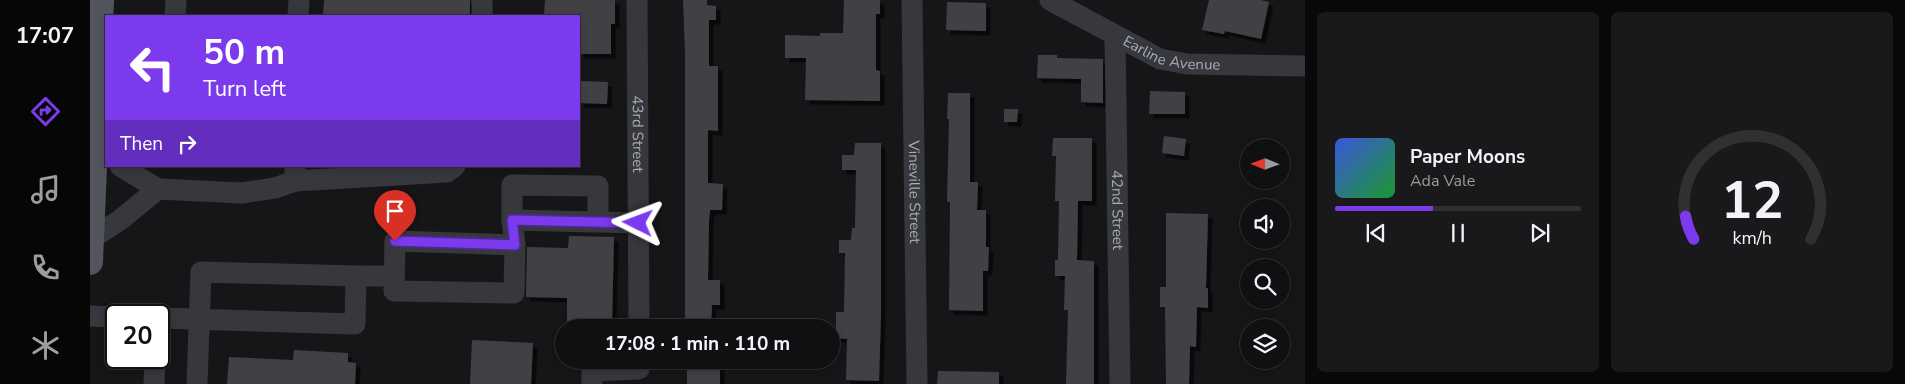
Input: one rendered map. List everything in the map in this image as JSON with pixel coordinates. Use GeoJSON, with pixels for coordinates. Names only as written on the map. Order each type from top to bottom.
{"type":"FeatureCollection","features":[{"type":"Feature","properties":{"kind":"main road"},"geometry":{"type":"LineString","coordinates":[[90,250],[100,152],[97,4]]}},
{"type":"Feature","properties":{"kind":"street"},"geometry":{"type":"LineString","coordinates":[[175,15],[176,0]]}},
{"type":"Feature","properties":{"kind":"street"},"geometry":{"type":"LineString","coordinates":[[298,15],[299,0]]}},
{"type":"Feature","properties":{"kind":"street"},"geometry":{"type":"LineString","coordinates":[[482,0],[482,15]]}},
{"type":"Feature","properties":{"kind":"street","name":"43rd Street"},"geometry":{"type":"LineString","coordinates":[[637,0],[639,319]]}},
{"type":"Feature","properties":{"kind":"street","name":"Vineville Street"},"geometry":{"type":"LineString","coordinates":[[912,0],[917,384]]}},
{"type":"Feature","properties":{"kind":"street","name":"Earline Avenue"},"geometry":{"type":"LineString","coordinates":[[1050,0],[1160,59],[1187,64],[1305,66]]}},
{"type":"Feature","properties":{"kind":"street","name":"42nd Street"},"geometry":{"type":"LineString","coordinates":[[1116,36],[1120,384]]}},
{"type":"Feature","properties":{"kind":"street"},"geometry":{"type":"LineString","coordinates":[[122,167],[158,189],[241,193],[275,188],[295,173],[447,172],[454,167]]}},
{"type":"Feature","properties":{"kind":"street"},"geometry":{"type":"LineString","coordinates":[[515,245],[395,241],[394,291],[514,293],[515,245],[512,220],[512,185],[598,186],[598,222]]}},
{"type":"Feature","properties":{"kind":"street"},"geometry":{"type":"LineString","coordinates":[[90,250],[120,220],[158,189]]}},
{"type":"Feature","properties":{"kind":"street"},"geometry":{"type":"LineString","coordinates":[[512,220],[638,223]]}},
{"type":"Feature","properties":{"kind":"street"},"geometry":{"type":"LineString","coordinates":[[197,384],[201,272],[394,276]]}},
{"type":"Feature","properties":{"kind":"street"},"geometry":{"type":"LineString","coordinates":[[170,318],[355,324],[356,276]]}},
{"type":"Feature","properties":{"kind":"street"},"geometry":{"type":"LineString","coordinates":[[90,316],[105,317]]}},
{"type":"Feature","properties":{"kind":"street"},"geometry":{"type":"LineString","coordinates":[[154,384],[155,369]]}},
{"type":"Feature","properties":{"kind":"street"},"geometry":{"type":"LineString","coordinates":[[592,384],[592,371],[639,371]]}},
{"type":"Feature","properties":{"kind":"building"},"geometry":{"type":"Polygon","coordinates":[[[324,0],[470,0],[470,15],[323,15],[324,0]]]}},
{"type":"Feature","properties":{"kind":"building"},"geometry":{"type":"Polygon","coordinates":[[[545,0],[615,0],[615,24],[611,24],[611,54],[580,54],[580,15],[544,15],[545,0]]]}},
{"type":"Feature","properties":{"kind":"building"},"geometry":{"type":"Polygon","coordinates":[[[683,0],[707,0],[707,5],[716,6],[716,20],[709,20],[709,66],[718,66],[718,131],[708,130],[708,183],[723,184],[722,210],[710,210],[709,221],[708,280],[720,280],[720,305],[712,305],[711,319],[685,319],[685,53],[683,0]]]}},
{"type":"Feature","properties":{"kind":"building"},"geometry":{"type":"Polygon","coordinates":[[[844,0],[880,0],[880,14],[876,14],[876,70],[880,71],[880,101],[805,100],[806,58],[785,58],[785,35],[820,36],[820,33],[843,33],[844,0]]]}},
{"type":"Feature","properties":{"kind":"building"},"geometry":{"type":"Polygon","coordinates":[[[1209,0],[1261,0],[1269,2],[1261,39],[1225,31],[1224,34],[1202,30],[1209,0]]]}},
{"type":"Feature","properties":{"kind":"building"},"geometry":{"type":"Polygon","coordinates":[[[947,2],[986,3],[986,31],[946,30],[947,2]]]}},
{"type":"Feature","properties":{"kind":"building"},"geometry":{"type":"Polygon","coordinates":[[[1038,55],[1057,55],[1057,58],[1103,59],[1103,103],[1081,102],[1081,79],[1037,78],[1038,55]]]}},
{"type":"Feature","properties":{"kind":"building"},"geometry":{"type":"Polygon","coordinates":[[[580,81],[608,82],[607,104],[580,103],[580,81]]]}},
{"type":"Feature","properties":{"kind":"building"},"geometry":{"type":"Polygon","coordinates":[[[1150,91],[1185,92],[1185,114],[1149,114],[1150,91]]]}},
{"type":"Feature","properties":{"kind":"building"},"geometry":{"type":"Polygon","coordinates":[[[948,93],[970,93],[970,182],[978,182],[977,210],[986,210],[986,247],[989,247],[988,271],[983,271],[983,311],[949,310],[950,202],[947,202],[948,93]]]}},
{"type":"Feature","properties":{"kind":"building"},"geometry":{"type":"Polygon","coordinates":[[[1004,109],[1018,109],[1017,122],[1004,122],[1004,109]]]}},
{"type":"Feature","properties":{"kind":"building"},"geometry":{"type":"Polygon","coordinates":[[[1164,136],[1186,139],[1184,156],[1162,153],[1164,136]]]}},
{"type":"Feature","properties":{"kind":"building"},"geometry":{"type":"Polygon","coordinates":[[[1053,138],[1092,138],[1092,201],[1078,201],[1077,260],[1094,261],[1094,384],[1066,384],[1068,310],[1064,310],[1065,276],[1055,276],[1055,260],[1058,260],[1059,201],[1055,201],[1056,156],[1052,156],[1053,138]]]}},
{"type":"Feature","properties":{"kind":"building"},"geometry":{"type":"Polygon","coordinates":[[[855,143],[881,143],[879,381],[846,380],[847,339],[840,338],[840,319],[836,319],[836,312],[844,312],[845,253],[839,253],[839,240],[851,240],[852,228],[855,228],[856,170],[842,170],[842,155],[854,155],[855,143]]]}},
{"type":"Feature","properties":{"kind":"building"},"geometry":{"type":"Polygon","coordinates":[[[1166,213],[1208,214],[1206,288],[1208,288],[1208,308],[1197,307],[1196,347],[1190,346],[1189,384],[1166,384],[1165,307],[1160,307],[1160,287],[1166,287],[1166,213]]]}},
{"type":"Feature","properties":{"kind":"building"},"geometry":{"type":"Polygon","coordinates":[[[569,236],[614,237],[612,319],[567,319],[567,298],[526,297],[527,247],[568,248],[569,236]]]}},
{"type":"Feature","properties":{"kind":"building"},"geometry":{"type":"Polygon","coordinates":[[[472,340],[533,343],[531,384],[470,384],[472,340]]]}},
{"type":"Feature","properties":{"kind":"building"},"geometry":{"type":"Polygon","coordinates":[[[294,350],[348,353],[348,362],[356,363],[355,384],[227,384],[229,357],[293,360],[294,350]]]}},
{"type":"Feature","properties":{"kind":"building"},"geometry":{"type":"Polygon","coordinates":[[[687,369],[720,369],[720,384],[687,384],[687,369]]]}},
{"type":"Feature","properties":{"kind":"building"},"geometry":{"type":"Polygon","coordinates":[[[938,371],[999,372],[999,384],[937,384],[938,371]]]}},
{"type":"Feature","properties":{"kind":"route"},"geometry":{"type":"LineString","coordinates":[[395,241],[515,245],[512,220],[638,223]]}}]}
